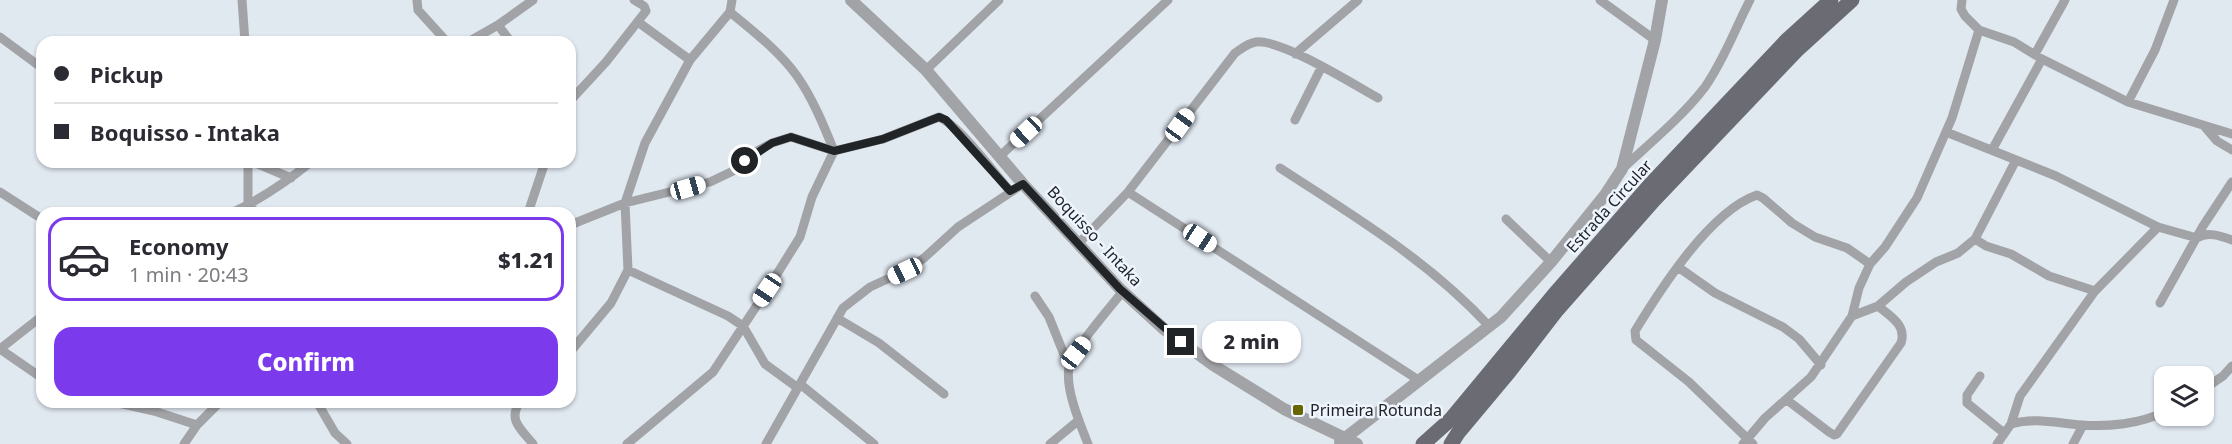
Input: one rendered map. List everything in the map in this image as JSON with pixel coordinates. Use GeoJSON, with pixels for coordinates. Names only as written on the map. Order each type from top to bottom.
{"type":"FeatureCollection","features":[{"type":"Feature","properties":{"kind":"main road","name":"Estrada Circular"},"geometry":{"type":"LineString","coordinates":[[1423,444],[1451,419],[1553,296],[1649,186],[1787,40],[1831,0]]}},
{"type":"Feature","properties":{"kind":"main road","name":"Estrada Circular"},"geometry":{"type":"LineString","coordinates":[[1451,444],[1458,432],[1557,310],[1654,200],[1796,51],[1852,0]]}},
{"type":"Feature","properties":{"kind":"street"},"geometry":{"type":"LineString","coordinates":[[242,0],[245,36]]}},
{"type":"Feature","properties":{"kind":"street"},"geometry":{"type":"LineString","coordinates":[[417,0],[418,10],[442,36]]}},
{"type":"Feature","properties":{"kind":"street"},"geometry":{"type":"LineString","coordinates":[[479,36],[533,0]]}},
{"type":"Feature","properties":{"kind":"street"},"geometry":{"type":"LineString","coordinates":[[576,94],[606,62],[646,9],[634,0]]}},
{"type":"Feature","properties":{"kind":"street"},"geometry":{"type":"LineString","coordinates":[[576,345],[612,303],[628,270],[626,202],[645,142],[690,60],[730,12],[732,0]]}},
{"type":"Feature","properties":{"kind":"street","name":"Boquisso - Intaka"},"geometry":{"type":"LineString","coordinates":[[851,0],[926,70],[1023,184],[1123,291],[1166,330],[1213,365],[1284,409],[1341,442],[1357,444]]}},
{"type":"Feature","properties":{"kind":"street"},"geometry":{"type":"LineString","coordinates":[[926,70],[999,0]]}},
{"type":"Feature","properties":{"kind":"street"},"geometry":{"type":"LineString","coordinates":[[1000,156],[1168,0]]}},
{"type":"Feature","properties":{"kind":"street"},"geometry":{"type":"LineString","coordinates":[[1295,54],[1358,0]]}},
{"type":"Feature","properties":{"kind":"street"},"geometry":{"type":"LineString","coordinates":[[1600,0],[1655,40]]}},
{"type":"Feature","properties":{"kind":"street"},"geometry":{"type":"LineString","coordinates":[[1622,169],[1655,40],[1662,0]]}},
{"type":"Feature","properties":{"kind":"street"},"geometry":{"type":"LineString","coordinates":[[1341,442],[1501,317],[1551,262],[1605,195],[1622,169],[1704,88],[1724,56],[1750,0]]}},
{"type":"Feature","properties":{"kind":"street"},"geometry":{"type":"LineString","coordinates":[[1962,0],[1961,9],[1979,30],[2014,42],[2128,102],[2232,134]]}},
{"type":"Feature","properties":{"kind":"street"},"geometry":{"type":"LineString","coordinates":[[1992,150],[2065,0]]}},
{"type":"Feature","properties":{"kind":"street"},"geometry":{"type":"LineString","coordinates":[[2128,102],[2155,50],[2173,0]]}},
{"type":"Feature","properties":{"kind":"street"},"geometry":{"type":"LineString","coordinates":[[730,12],[779,55],[796,74],[806,90],[834,151]]}},
{"type":"Feature","properties":{"kind":"street"},"geometry":{"type":"LineString","coordinates":[[638,22],[690,60]]}},
{"type":"Feature","properties":{"kind":"street"},"geometry":{"type":"LineString","coordinates":[[498,25],[506,36]]}},
{"type":"Feature","properties":{"kind":"street"},"geometry":{"type":"LineString","coordinates":[[1870,264],[1847,248],[1815,237],[1792,223],[1763,198],[1756,195],[1739,203],[1718,220],[1678,267],[1657,296],[1634,335],[1636,340],[1689,382],[1748,442],[1766,418],[1821,365],[1852,316],[1858,288],[1870,264],[1885,248],[1917,198],[1946,132],[1979,30]]}},
{"type":"Feature","properties":{"kind":"street"},"geometry":{"type":"LineString","coordinates":[[0,37],[36,64]]}},
{"type":"Feature","properties":{"kind":"street"},"geometry":{"type":"LineString","coordinates":[[1079,243],[1128,192],[1235,53],[1249,44],[1268,43],[1295,54],[1378,98]]}},
{"type":"Feature","properties":{"kind":"street"},"geometry":{"type":"LineString","coordinates":[[1295,120],[1321,68]]}},
{"type":"Feature","properties":{"kind":"street"},"geometry":{"type":"LineString","coordinates":[[576,223],[626,202],[710,182],[733,171],[765,147],[791,137],[834,151],[883,139],[939,117],[946,120],[966,140],[1010,191]]}},
{"type":"Feature","properties":{"kind":"street"},"geometry":{"type":"LineString","coordinates":[[2205,127],[2217,141],[2232,150]]}},
{"type":"Feature","properties":{"kind":"street"},"geometry":{"type":"LineString","coordinates":[[1946,132],[2056,176],[2158,227],[2197,238]]}},
{"type":"Feature","properties":{"kind":"street"},"geometry":{"type":"LineString","coordinates":[[627,444],[713,372],[800,237],[812,197],[834,151]]}},
{"type":"Feature","properties":{"kind":"street"},"geometry":{"type":"LineString","coordinates":[[1852,316],[1878,306],[1906,282],[1936,262],[1958,254],[1975,239],[2016,160]]}},
{"type":"Feature","properties":{"kind":"street"},"geometry":{"type":"LineString","coordinates":[[249,168],[254,207]]}},
{"type":"Feature","properties":{"kind":"street"},"geometry":{"type":"LineString","coordinates":[[267,168],[291,178]]}},
{"type":"Feature","properties":{"kind":"street"},"geometry":{"type":"LineString","coordinates":[[258,207],[304,168]]}},
{"type":"Feature","properties":{"kind":"street"},"geometry":{"type":"LineString","coordinates":[[530,207],[543,168]]}},
{"type":"Feature","properties":{"kind":"street"},"geometry":{"type":"LineString","coordinates":[[1280,168],[1410,253],[1470,305],[1489,327]]}},
{"type":"Feature","properties":{"kind":"street"},"geometry":{"type":"LineString","coordinates":[[2160,303],[2232,182]]}},
{"type":"Feature","properties":{"kind":"street"},"geometry":{"type":"LineString","coordinates":[[766,444],[843,308],[853,299],[924,258],[958,227],[1023,184]]}},
{"type":"Feature","properties":{"kind":"street"},"geometry":{"type":"LineString","coordinates":[[0,192],[36,215]]}},
{"type":"Feature","properties":{"kind":"street"},"geometry":{"type":"LineString","coordinates":[[1128,192],[1420,381]]}},
{"type":"Feature","properties":{"kind":"street"},"geometry":{"type":"LineString","coordinates":[[1506,219],[1551,262]]}},
{"type":"Feature","properties":{"kind":"street"},"geometry":{"type":"LineString","coordinates":[[1997,444],[2011,424],[2020,396],[2096,291],[2158,227]]}},
{"type":"Feature","properties":{"kind":"street"},"geometry":{"type":"LineString","coordinates":[[2197,238],[2202,234],[2232,240]]}},
{"type":"Feature","properties":{"kind":"street"},"geometry":{"type":"LineString","coordinates":[[1975,239],[1986,246],[2011,254],[2058,280],[2096,291]]}},
{"type":"Feature","properties":{"kind":"street"},"geometry":{"type":"LineString","coordinates":[[1678,267],[1715,293],[1783,327],[1799,339],[1821,365]]}},
{"type":"Feature","properties":{"kind":"street"},"geometry":{"type":"LineString","coordinates":[[628,270],[728,316],[743,326],[765,364],[799,386],[874,444]]}},
{"type":"Feature","properties":{"kind":"street"},"geometry":{"type":"LineString","coordinates":[[1069,367],[1076,353],[1123,291]]}},
{"type":"Feature","properties":{"kind":"street"},"geometry":{"type":"LineString","coordinates":[[1035,297],[1049,317],[1069,367],[1070,387],[1088,444]]}},
{"type":"Feature","properties":{"kind":"street"},"geometry":{"type":"LineString","coordinates":[[1787,400],[1829,432],[1837,434],[1901,343],[1903,336],[1899,324],[1878,306]]}},
{"type":"Feature","properties":{"kind":"street"},"geometry":{"type":"LineString","coordinates":[[837,318],[879,343],[944,394]]}},
{"type":"Feature","properties":{"kind":"street"},"geometry":{"type":"LineString","coordinates":[[36,321],[0,349],[36,374]]}},
{"type":"Feature","properties":{"kind":"street"},"geometry":{"type":"LineString","coordinates":[[2214,382],[2232,366]]}},
{"type":"Feature","properties":{"kind":"street"},"geometry":{"type":"LineString","coordinates":[[1980,376],[1967,395],[1967,404],[2004,433]]}},
{"type":"Feature","properties":{"kind":"street"},"geometry":{"type":"LineString","coordinates":[[141,408],[197,425]]}},
{"type":"Feature","properties":{"kind":"street"},"geometry":{"type":"LineString","coordinates":[[184,444],[197,425],[214,408]]}},
{"type":"Feature","properties":{"kind":"street"},"geometry":{"type":"LineString","coordinates":[[320,408],[334,433],[347,444]]}},
{"type":"Feature","properties":{"kind":"street"},"geometry":{"type":"LineString","coordinates":[[517,408],[514,420],[534,444]]}},
{"type":"Feature","properties":{"kind":"street"},"geometry":{"type":"LineString","coordinates":[[2011,424],[2038,419],[2083,425],[2134,423],[2154,416]]}},
{"type":"Feature","properties":{"kind":"street"},"geometry":{"type":"LineString","coordinates":[[1050,444],[1079,420]]}},
{"type":"Feature","properties":{"kind":"street"},"geometry":{"type":"LineString","coordinates":[[2073,444],[2083,425]]}},
{"type":"Feature","properties":{"kind":"place","name":"Primeira Rotunda"},"geometry":{"type":"Point","coordinates":[1298,410]}},
{"type":"Feature","properties":{"kind":"route"},"geometry":{"type":"LineString","coordinates":[[745,161],[772,143],[791,137],[834,151],[883,139],[939,117],[946,120],[966,140],[1010,191],[1023,184],[1120,289],[1181,342]]}}]}
